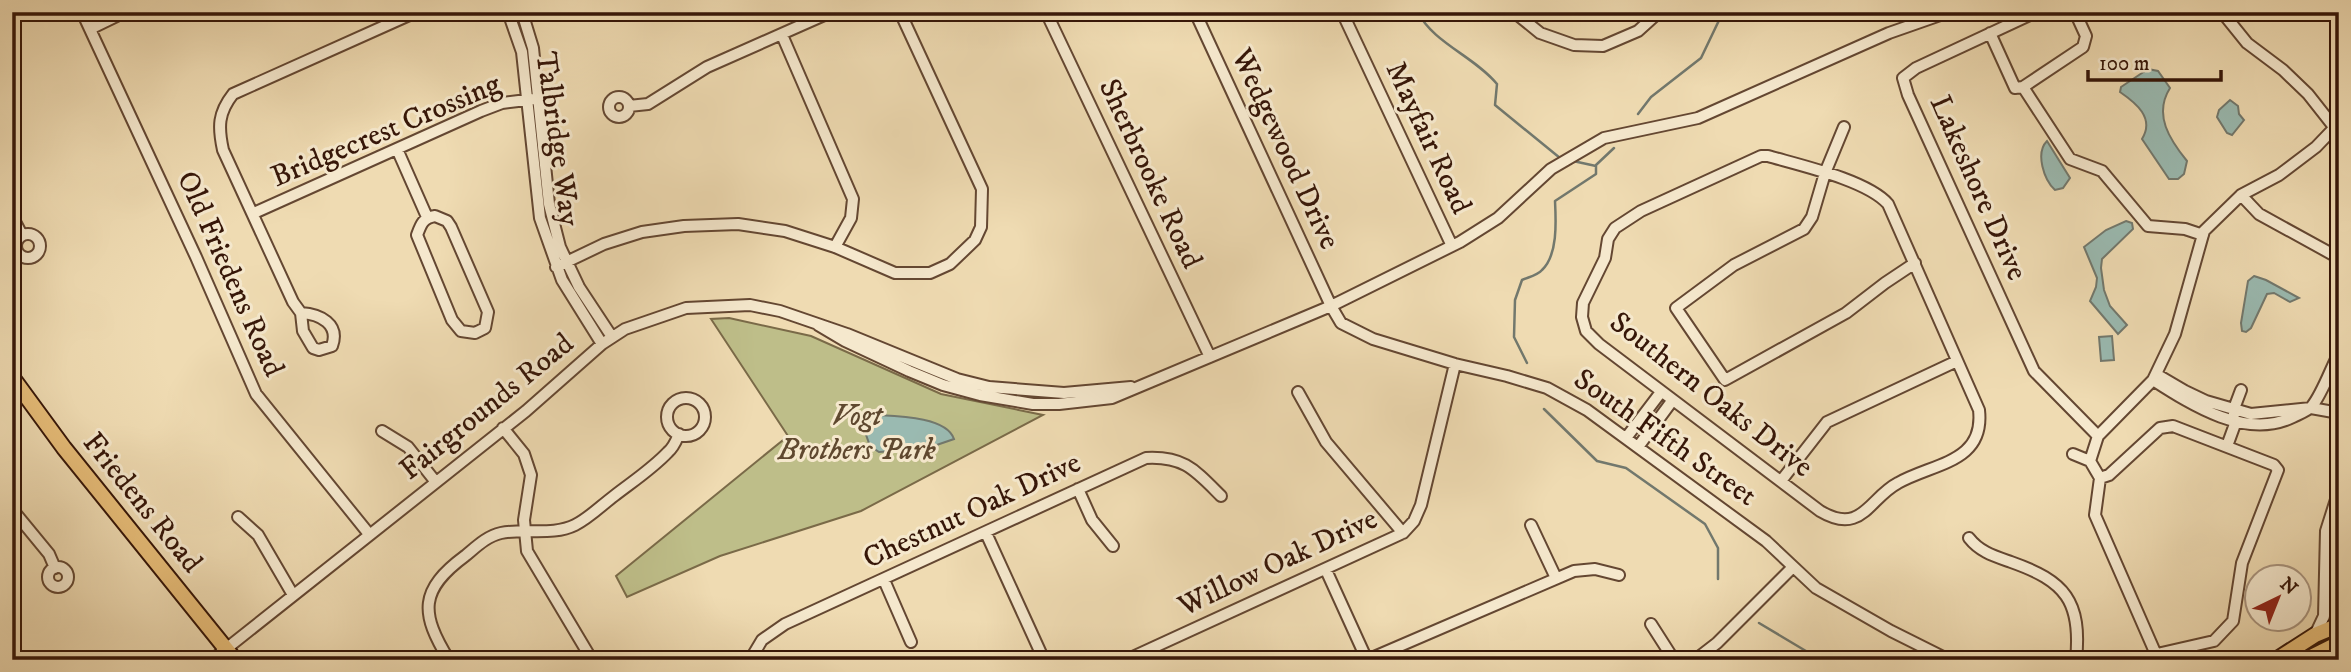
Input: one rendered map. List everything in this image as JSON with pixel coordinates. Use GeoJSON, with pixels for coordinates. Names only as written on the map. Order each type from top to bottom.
{"type":"FeatureCollection","features":[{"type":"Feature","properties":{"kind":"main road","name":"Friedens Road"},"geometry":{"type":"LineString","coordinates":[[14,385],[230,654]]}},
{"type":"Feature","properties":{"kind":"main road"},"geometry":{"type":"LineString","coordinates":[[2276,660],[2315,635],[2339,625]]}},
{"type":"Feature","properties":{"kind":"main road"},"geometry":{"type":"LineString","coordinates":[[2305,660],[2339,644]]}},
{"type":"Feature","properties":{"kind":"street","name":"Old Friedens Road"},"geometry":{"type":"LineString","coordinates":[[82,12],[196,257],[256,394],[369,534]]}},
{"type":"Feature","properties":{"kind":"street"},"geometry":{"type":"LineString","coordinates":[[90,29],[124,12]]}},
{"type":"Feature","properties":{"kind":"street"},"geometry":{"type":"LineString","coordinates":[[301,313],[293,302],[223,150],[219,129],[220,115],[233,94],[416,12]]}},
{"type":"Feature","properties":{"kind":"street","name":"Talbridge Way"},"geometry":{"type":"LineString","coordinates":[[508,12],[522,52],[533,99],[561,265],[579,287],[607,340]]}},
{"type":"Feature","properties":{"kind":"street","name":"Talbridge Way"},"geometry":{"type":"LineString","coordinates":[[522,12],[533,48],[533,99]]}},
{"type":"Feature","properties":{"kind":"street"},"geometry":{"type":"LineString","coordinates":[[629,106],[648,104],[707,67],[831,12]]}},
{"type":"Feature","properties":{"kind":"street"},"geometry":{"type":"LineString","coordinates":[[561,265],[604,244],[642,232],[684,226],[738,224],[785,230],[835,247],[895,273],[930,274],[950,264],[975,240],[981,227],[982,189],[900,12]]}},
{"type":"Feature","properties":{"kind":"street","name":"Sherbrooke Road"},"geometry":{"type":"LineString","coordinates":[[1046,12],[1210,357]]}},
{"type":"Feature","properties":{"kind":"street","name":"Wedgewood Drive"},"geometry":{"type":"LineString","coordinates":[[1195,12],[1331,306]]}},
{"type":"Feature","properties":{"kind":"street","name":"Mayfair Road"},"geometry":{"type":"LineString","coordinates":[[1342,12],[1452,246]]}},
{"type":"Feature","properties":{"kind":"street"},"geometry":{"type":"LineString","coordinates":[[1514,12],[1540,33],[1574,45],[1603,46],[1638,31],[1659,12]]}},
{"type":"Feature","properties":{"kind":"street","name":"Fairgrounds Road"},"geometry":{"type":"LineString","coordinates":[[212,660],[230,654],[293,595],[503,428],[607,340],[625,329],[686,308],[750,305],[818,325],[909,372],[980,395],[1033,404],[1112,398],[1331,306],[1452,246],[1497,218],[1541,177],[1586,146],[1629,131],[1698,118],[1889,33],[1949,12]]}},
{"type":"Feature","properties":{"kind":"street","name":"Lakeshore Drive"},"geometry":{"type":"LineString","coordinates":[[2036,12],[1916,68],[1903,78],[1908,95],[2034,371],[2098,436]]}},
{"type":"Feature","properties":{"kind":"street"},"geometry":{"type":"LineString","coordinates":[[1990,33],[2015,88],[2023,87],[2083,47],[2086,36],[2075,12]]}},
{"type":"Feature","properties":{"kind":"street"},"geometry":{"type":"LineString","coordinates":[[2090,461],[2098,436],[2155,377],[2175,334],[2204,231],[2241,195],[2279,175],[2316,147],[2337,125],[2283,70],[2247,43],[2222,12]]}},
{"type":"Feature","properties":{"kind":"street"},"geometry":{"type":"LineString","coordinates":[[782,35],[853,200],[851,218],[835,247]]}},
{"type":"Feature","properties":{"kind":"street"},"geometry":{"type":"LineString","coordinates":[[2023,87],[2070,159],[2102,171],[2148,226],[2185,229],[2203,235]]}},
{"type":"Feature","properties":{"kind":"street","name":"Bridgecrest Crossing"},"geometry":{"type":"LineString","coordinates":[[254,213],[502,103],[533,99]]}},
{"type":"Feature","properties":{"kind":"street"},"geometry":{"type":"LineString","coordinates":[[1844,127],[1825,173],[1812,217],[1804,229],[1734,265],[1676,308],[1725,380],[1846,313],[1915,263]]}},
{"type":"Feature","properties":{"kind":"street"},"geometry":{"type":"LineString","coordinates":[[397,149],[428,217]]}},
{"type":"Feature","properties":{"kind":"street","name":"Southern Oaks Drive"},"geometry":{"type":"LineString","coordinates":[[1761,156],[1825,173],[1881,197],[1896,221],[1915,263],[1979,410],[1979,435],[1971,447],[1960,456],[1898,483],[1881,494],[1873,507],[1854,518],[1832,518],[1672,401],[1599,344],[1586,331],[1582,317],[1587,292],[1605,257],[1608,239],[1615,228],[1641,211],[1761,156]]}},
{"type":"Feature","properties":{"kind":"street"},"geometry":{"type":"LineString","coordinates":[[2241,195],[2259,214],[2339,258]]}},
{"type":"Feature","properties":{"kind":"street"},"geometry":{"type":"LineString","coordinates":[[12,216],[22,235]]}},
{"type":"Feature","properties":{"kind":"street"},"geometry":{"type":"LineString","coordinates":[[435,216],[447,221],[488,312],[485,328],[475,333],[461,331],[452,320],[417,235],[421,224],[428,217],[435,216]]}},
{"type":"Feature","properties":{"kind":"street","name":"South Fifth Street"},"geometry":{"type":"LineString","coordinates":[[1331,306],[1341,323],[1348,328],[1385,344],[1547,388],[1587,410],[1766,541],[1816,588],[1891,631],[1949,660]]}},
{"type":"Feature","properties":{"kind":"street"},"geometry":{"type":"LineString","coordinates":[[2311,408],[2339,353]]}},
{"type":"Feature","properties":{"kind":"street"},"geometry":{"type":"LineString","coordinates":[[1781,481],[1827,422],[1957,360]]}},
{"type":"Feature","properties":{"kind":"street","name":"Willow Oak Drive"},"geometry":{"type":"LineString","coordinates":[[1126,660],[1403,533],[1414,521],[1421,505],[1455,365]]}},
{"type":"Feature","properties":{"kind":"street"},"geometry":{"type":"LineString","coordinates":[[2155,377],[2210,413],[2269,423],[2287,419],[2311,408],[2339,413]]}},
{"type":"Feature","properties":{"kind":"street"},"geometry":{"type":"LineString","coordinates":[[2227,446],[2235,424],[2234,415],[2241,390]]}},
{"type":"Feature","properties":{"kind":"street"},"geometry":{"type":"LineString","coordinates":[[1298,392],[1326,442],[1403,533]]}},
{"type":"Feature","properties":{"kind":"street"},"geometry":{"type":"LineString","coordinates":[[1626,438],[1661,392]]}},
{"type":"Feature","properties":{"kind":"street"},"geometry":{"type":"LineString","coordinates":[[1638,447],[1672,401]]}},
{"type":"Feature","properties":{"kind":"street"},"geometry":{"type":"LineString","coordinates":[[2073,454],[2090,461],[2100,478],[2095,515],[2158,657],[2214,641],[2233,621],[2242,563],[2278,470],[2274,465],[2173,426],[2160,428],[2109,475],[2100,478]]}},
{"type":"Feature","properties":{"kind":"street"},"geometry":{"type":"LineString","coordinates":[[503,428],[524,454],[531,475],[524,531],[527,551],[592,660]]}},
{"type":"Feature","properties":{"kind":"street"},"geometry":{"type":"LineString","coordinates":[[382,431],[408,447],[435,481]]}},
{"type":"Feature","properties":{"kind":"street"},"geometry":{"type":"LineString","coordinates":[[449,660],[430,624],[428,608],[438,579],[448,568],[496,534],[565,528],[582,521],[668,453],[679,434]]}},
{"type":"Feature","properties":{"kind":"street","name":"Chestnut Oak Drive"},"geometry":{"type":"LineString","coordinates":[[750,660],[762,640],[773,630],[1146,458],[1176,459],[1195,470],[1221,496]]}},
{"type":"Feature","properties":{"kind":"street"},"geometry":{"type":"LineString","coordinates":[[1078,489],[1092,520],[1113,546]]}},
{"type":"Feature","properties":{"kind":"street"},"geometry":{"type":"LineString","coordinates":[[2315,635],[2323,617],[2326,589],[2326,531],[2339,490]]}},
{"type":"Feature","properties":{"kind":"street"},"geometry":{"type":"LineString","coordinates":[[12,509],[49,554],[55,568]]}},
{"type":"Feature","properties":{"kind":"street"},"geometry":{"type":"LineString","coordinates":[[238,517],[258,535],[293,595]]}},
{"type":"Feature","properties":{"kind":"street"},"geometry":{"type":"LineString","coordinates":[[1531,525],[1556,578]]}},
{"type":"Feature","properties":{"kind":"street"},"geometry":{"type":"LineString","coordinates":[[986,533],[1044,660]]}},
{"type":"Feature","properties":{"kind":"street"},"geometry":{"type":"LineString","coordinates":[[1969,538],[1976,548],[1987,554],[2037,571],[2063,592],[2074,611],[2078,627],[2076,660]]}},
{"type":"Feature","properties":{"kind":"street"},"geometry":{"type":"LineString","coordinates":[[1695,660],[1717,643],[1793,567]]}},
{"type":"Feature","properties":{"kind":"street"},"geometry":{"type":"LineString","coordinates":[[1325,570],[1367,660],[1556,578],[1585,569],[1619,575]]}},
{"type":"Feature","properties":{"kind":"street"},"geometry":{"type":"LineString","coordinates":[[884,580],[911,642]]}},
{"type":"Feature","properties":{"kind":"street"},"geometry":{"type":"LineString","coordinates":[[2326,589],[2339,601]]}},
{"type":"Feature","properties":{"kind":"street"},"geometry":{"type":"LineString","coordinates":[[1651,624],[1674,660]]}},
{"type":"Feature","properties":{"kind":"green space","name":"Vogt Brothers Park"},"geometry":{"type":"Polygon","coordinates":[[[729,318],[811,336],[941,394],[1043,415],[861,511],[720,556],[627,597],[616,576],[788,436],[711,319],[729,318]]]}},
{"type":"Feature","properties":{"kind":"water"},"geometry":{"type":"Polygon","coordinates":[[[2148,69],[2158,71],[2170,88],[2165,98],[2163,117],[2170,136],[2187,161],[2184,174],[2178,179],[2169,179],[2142,139],[2145,118],[2137,106],[2120,92],[2121,87],[2148,69]]]}},
{"type":"Feature","properties":{"kind":"water"},"geometry":{"type":"Polygon","coordinates":[[[2230,100],[2238,106],[2239,114],[2244,120],[2232,135],[2227,133],[2217,117],[2219,110],[2230,100]]]}},
{"type":"Feature","properties":{"kind":"water"},"geometry":{"type":"Polygon","coordinates":[[[2047,141],[2070,178],[2063,188],[2055,190],[2042,166],[2043,146],[2047,141]]]}},
{"type":"Feature","properties":{"kind":"water"},"geometry":{"type":"Polygon","coordinates":[[[2126,221],[2132,223],[2133,229],[2102,259],[2101,268],[2104,290],[2110,306],[2127,325],[2118,334],[2090,301],[2097,278],[2084,247],[2106,230],[2126,221]]]}},
{"type":"Feature","properties":{"kind":"water"},"geometry":{"type":"Polygon","coordinates":[[[2254,276],[2299,298],[2290,302],[2274,293],[2267,294],[2251,328],[2246,332],[2242,331],[2241,323],[2248,281],[2254,276]]]}},
{"type":"Feature","properties":{"kind":"water"},"geometry":{"type":"Polygon","coordinates":[[[2112,336],[2114,360],[2101,361],[2099,337],[2112,336]]]}},
{"type":"Feature","properties":{"kind":"water"},"geometry":{"type":"Polygon","coordinates":[[[878,415],[932,422],[950,432],[954,439],[925,449],[879,452],[870,446],[864,429],[868,422],[878,415]]]}},
{"type":"Feature","properties":{"kind":"waterway"},"geometry":{"type":"LineString","coordinates":[[1418,12],[1433,32],[1497,84],[1495,105],[1560,158]]}},
{"type":"Feature","properties":{"kind":"waterway"},"geometry":{"type":"LineString","coordinates":[[1638,114],[1651,97],[1701,58],[1723,12]]}},
{"type":"Feature","properties":{"kind":"waterway"},"geometry":{"type":"LineString","coordinates":[[1596,165],[1614,148]]}},
{"type":"Feature","properties":{"kind":"waterway"},"geometry":{"type":"LineString","coordinates":[[1527,363],[1514,337],[1515,300],[1522,280],[1540,272],[1551,256],[1555,237],[1555,201],[1596,174],[1596,166],[1573,161]]}},
{"type":"Feature","properties":{"kind":"waterway"},"geometry":{"type":"LineString","coordinates":[[1544,409],[1597,461],[1626,468],[1705,524],[1718,548],[1718,579]]}},
{"type":"Feature","properties":{"kind":"waterway"},"geometry":{"type":"LineString","coordinates":[[1759,623],[1821,660]]}}]}
